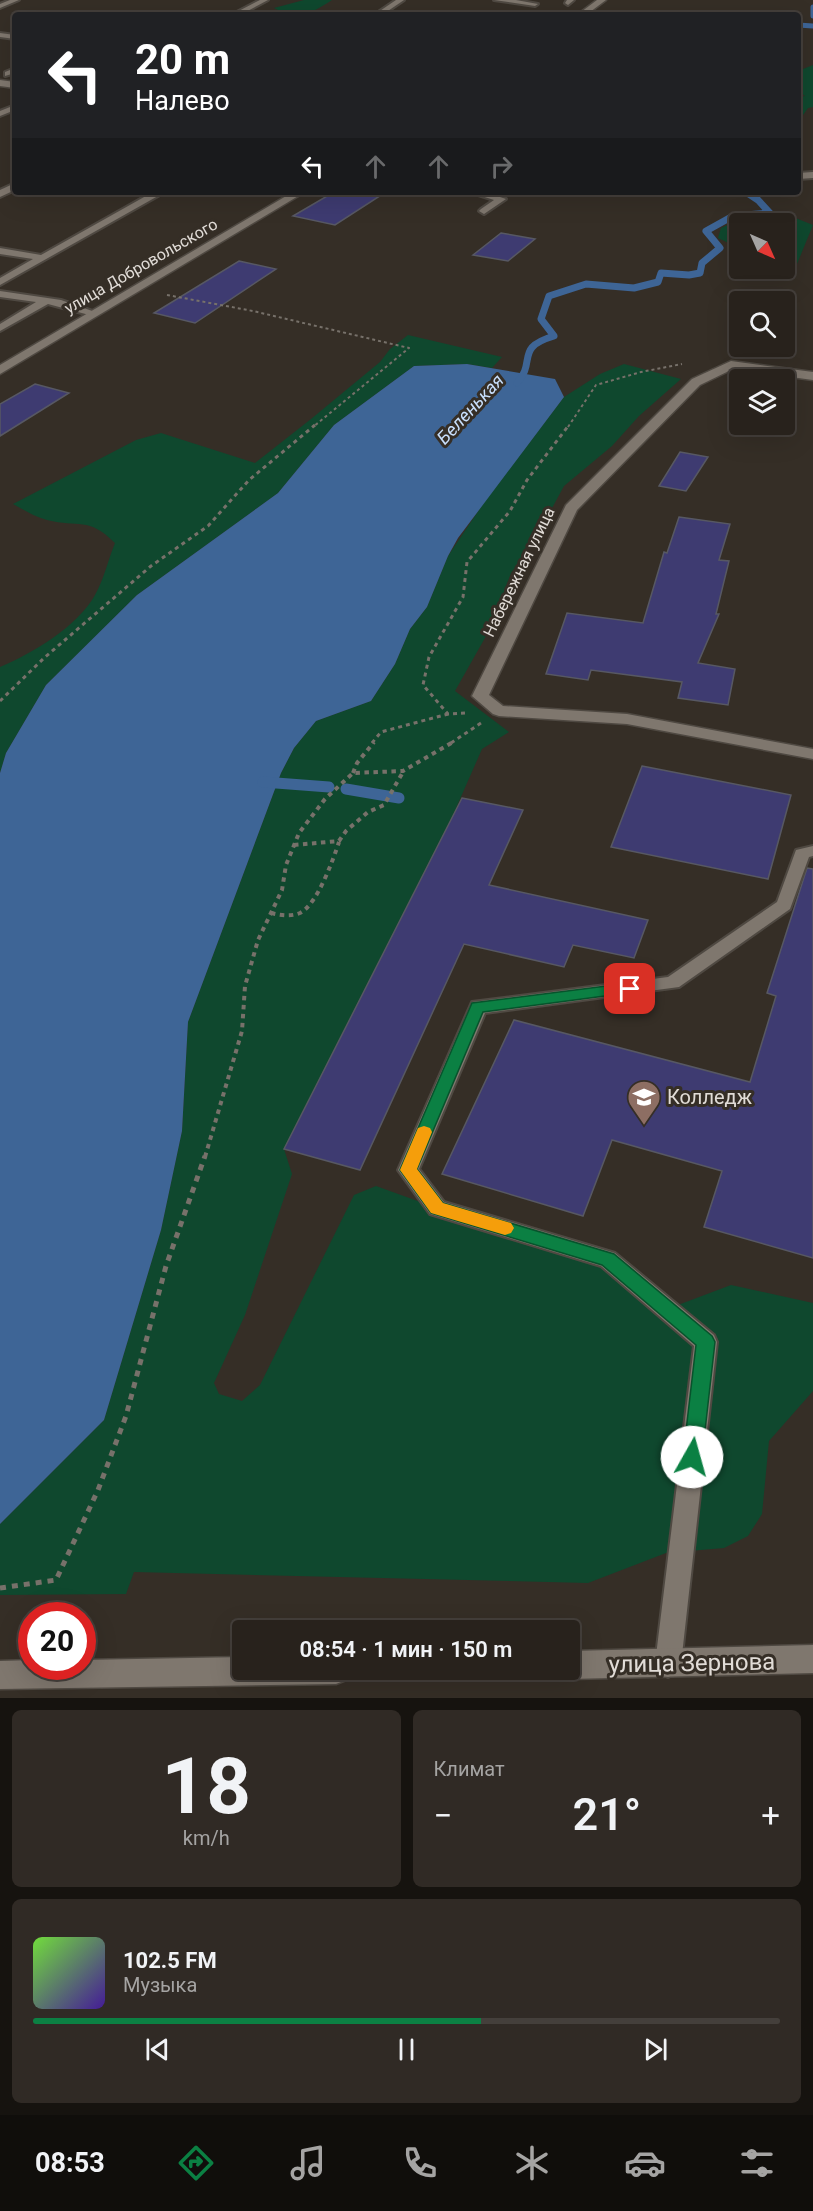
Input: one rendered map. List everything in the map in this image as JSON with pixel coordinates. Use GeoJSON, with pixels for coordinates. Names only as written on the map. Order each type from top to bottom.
{"type":"FeatureCollection","features":[{"type":"Feature","properties":{"kind":"street"},"geometry":{"type":"LineString","coordinates":[[585,12],[602,0]]}},
{"type":"Feature","properties":{"kind":"street","name":"улица Добровольского"},"geometry":{"type":"LineString","coordinates":[[0,370],[295,195]]}},
{"type":"Feature","properties":{"kind":"street","name":"Набережная улица"},"geometry":{"type":"LineString","coordinates":[[499,711],[480,696],[570,508],[696,382],[731,364],[813,376]]}},
{"type":"Feature","properties":{"kind":"street"},"geometry":{"type":"LineString","coordinates":[[499,711],[627,719],[813,753]]}},
{"type":"Feature","properties":{"kind":"street","name":"улица Зернова"},"geometry":{"type":"LineString","coordinates":[[580,1665],[813,1659]]}},
{"type":"Feature","properties":{"kind":"street"},"geometry":{"type":"LineString","coordinates":[[0,1675],[232,1672]]}},
{"type":"Feature","properties":{"kind":"lane"},"geometry":{"type":"LineString","coordinates":[[0,6],[16,0]]}},
{"type":"Feature","properties":{"kind":"lane"},"geometry":{"type":"LineString","coordinates":[[240,12],[266,0]]}},
{"type":"Feature","properties":{"kind":"lane"},"geometry":{"type":"LineString","coordinates":[[382,12],[401,0]]}},
{"type":"Feature","properties":{"kind":"lane"},"geometry":{"type":"LineString","coordinates":[[497,0],[535,4]]}},
{"type":"Feature","properties":{"kind":"lane"},"geometry":{"type":"LineString","coordinates":[[0,282],[155,195]]}},
{"type":"Feature","properties":{"kind":"lane"},"geometry":{"type":"LineString","coordinates":[[484,212],[501,199],[486,195]]}},
{"type":"Feature","properties":{"kind":"lane"},"geometry":{"type":"LineString","coordinates":[[0,251],[42,258]]}},
{"type":"Feature","properties":{"kind":"lane"},"geometry":{"type":"LineString","coordinates":[[0,294],[46,301],[93,313]]}},
{"type":"Feature","properties":{"kind":"lane"},"geometry":{"type":"LineString","coordinates":[[0,328],[46,301]]}},
{"type":"Feature","properties":{"kind":"lane"},"geometry":{"type":"LineString","coordinates":[[668,1664],[706,1342],[608,1260],[437,1208],[408,1170],[478,1007],[673,983],[784,905],[802,854],[813,851]]}},
{"type":"Feature","properties":{"kind":"path"},"geometry":{"type":"LineString","coordinates":[[0,701],[44,658],[151,566],[208,526],[249,480],[409,348],[345,331],[137,287]]}},
{"type":"Feature","properties":{"kind":"path"},"geometry":{"type":"LineString","coordinates":[[448,714],[423,685],[429,657],[463,597],[467,562],[510,511],[527,480],[583,407],[596,385],[641,372],[683,364]]}},
{"type":"Feature","properties":{"kind":"path"},"geometry":{"type":"LineString","coordinates":[[0,1588],[56,1580],[98,1490],[126,1416],[166,1266],[201,1170],[222,1103],[242,1031],[245,986],[258,940],[282,890],[286,865],[299,833],[325,799],[353,773],[357,763],[381,732],[448,714],[499,711]]}},
{"type":"Feature","properties":{"kind":"path"},"geometry":{"type":"LineString","coordinates":[[353,773],[403,771],[441,750],[499,711]]}},
{"type":"Feature","properties":{"kind":"path"},"geometry":{"type":"LineString","coordinates":[[271,913],[281,916],[300,914],[314,902],[334,859],[339,841],[346,831],[368,812],[384,805],[403,771]]}},
{"type":"Feature","properties":{"kind":"path"},"geometry":{"type":"LineString","coordinates":[[294,845],[339,841]]}},
{"type":"Feature","properties":{"kind":"green space"},"geometry":{"type":"Polygon","coordinates":[[[304,0],[332,0],[311,12],[283,12],[274,8],[304,0]]]}},
{"type":"Feature","properties":{"kind":"green space"},"geometry":{"type":"Polygon","coordinates":[[[813,65],[813,107],[808,108],[801,118],[801,97],[805,96],[801,93],[801,70],[813,65]]]}},
{"type":"Feature","properties":{"kind":"green space"},"geometry":{"type":"Polygon","coordinates":[[[795,218],[813,225],[795,264],[795,218]]]}},
{"type":"Feature","properties":{"kind":"green space"},"geometry":{"type":"Polygon","coordinates":[[[729,224],[729,243],[718,238],[721,228],[729,224]]]}},
{"type":"Feature","properties":{"kind":"green space"},"geometry":{"type":"Polygon","coordinates":[[[408,335],[502,357],[492,368],[467,364],[414,366],[334,425],[278,493],[137,595],[46,685],[6,753],[0,773],[0,667],[40,647],[77,618],[95,595],[115,543],[90,526],[47,520],[13,504],[136,440],[161,433],[255,463],[380,362],[390,349],[408,335]]]}},
{"type":"Feature","properties":{"kind":"green space"},"geometry":{"type":"Polygon","coordinates":[[[624,364],[681,379],[639,416],[612,446],[564,486],[532,545],[511,573],[490,629],[455,691],[509,732],[482,749],[453,815],[284,1149],[292,1174],[245,1315],[214,1383],[219,1394],[242,1401],[260,1385],[354,1195],[376,1186],[437,1208],[566,1242],[670,1308],[731,1285],[813,1303],[813,1391],[769,1441],[762,1514],[748,1536],[724,1548],[666,1553],[588,1583],[134,1572],[126,1594],[0,1595],[0,1524],[104,1420],[161,1230],[182,1131],[188,1022],[281,773],[294,748],[316,721],[371,701],[395,664],[410,629],[427,607],[448,556],[483,504],[564,397],[600,374],[624,364]]]}},
{"type":"Feature","properties":{"kind":"water"},"geometry":{"type":"Polygon","coordinates":[[[467,364],[555,379],[564,397],[458,538],[427,607],[410,629],[395,664],[371,701],[316,721],[294,748],[281,773],[188,1022],[182,1131],[161,1230],[104,1420],[0,1524],[0,773],[6,753],[46,685],[137,595],[278,493],[334,425],[414,366],[467,364]]]}},
{"type":"Feature","properties":{"kind":"building"},"geometry":{"type":"Polygon","coordinates":[[[329,195],[381,195],[335,225],[293,216],[329,195]]]}},
{"type":"Feature","properties":{"kind":"building"},"geometry":{"type":"Polygon","coordinates":[[[501,233],[535,239],[508,261],[473,255],[501,233]]]}},
{"type":"Feature","properties":{"kind":"building"},"geometry":{"type":"Polygon","coordinates":[[[239,261],[276,269],[195,323],[154,313],[239,261]]]}},
{"type":"Feature","properties":{"kind":"building"},"geometry":{"type":"Polygon","coordinates":[[[35,384],[69,393],[0,436],[0,404],[35,384]]]}},
{"type":"Feature","properties":{"kind":"building"},"geometry":{"type":"Polygon","coordinates":[[[680,452],[708,457],[686,491],[659,486],[680,452]]]}},
{"type":"Feature","properties":{"kind":"building"},"geometry":{"type":"Polygon","coordinates":[[[679,517],[730,524],[719,560],[729,561],[716,614],[719,614],[698,663],[735,669],[728,705],[678,698],[682,682],[591,670],[588,680],[546,674],[567,613],[643,623],[664,552],[667,553],[679,517]]]}},
{"type":"Feature","properties":{"kind":"building"},"geometry":{"type":"Polygon","coordinates":[[[642,766],[791,795],[768,879],[611,847],[642,766]]]}},
{"type":"Feature","properties":{"kind":"building"},"geometry":{"type":"Polygon","coordinates":[[[462,798],[523,810],[489,885],[648,920],[634,958],[573,945],[564,967],[464,944],[360,1170],[284,1149],[462,798]]]}},
{"type":"Feature","properties":{"kind":"building","name":"Колледж"},"geometry":{"type":"Polygon","coordinates":[[[807,868],[813,869],[813,1258],[704,1227],[722,1171],[612,1140],[583,1216],[442,1174],[514,1020],[750,1082],[776,996],[767,993],[807,868]]]}},
{"type":"Feature","properties":{"kind":"waterway","name":"Беленькая"},"geometry":{"type":"LineString","coordinates":[[813,7],[813,16]]}},
{"type":"Feature","properties":{"kind":"waterway","name":"Беленькая"},"geometry":{"type":"LineString","coordinates":[[801,25],[813,26]]}},
{"type":"Feature","properties":{"kind":"waterway","name":"Беленькая"},"geometry":{"type":"LineString","coordinates":[[517,383],[526,368],[530,350],[534,345],[554,336],[541,319],[549,296],[586,284],[634,288],[658,282],[661,273],[689,275],[700,273],[702,263],[720,248],[706,231],[733,216],[770,213],[750,195]]}},
{"type":"Feature","properties":{"kind":"waterway"},"geometry":{"type":"LineString","coordinates":[[263,782],[329,787]]}},
{"type":"Feature","properties":{"kind":"waterway"},"geometry":{"type":"LineString","coordinates":[[346,789],[399,798]]}},
{"type":"Feature","properties":{"kind":"slow traffic"},"geometry":{"type":"LineString","coordinates":[[424,1132],[408,1170],[437,1208],[505,1228]]}},
{"type":"Feature","properties":{"kind":"place","name":"Колледж"},"geometry":{"type":"Point","coordinates":[644,1126]}},
{"type":"Feature","properties":{"kind":"route"},"geometry":{"type":"LineString","coordinates":[[630,989],[478,1007],[408,1170],[437,1208],[608,1260],[706,1342],[692,1457]]}}]}
